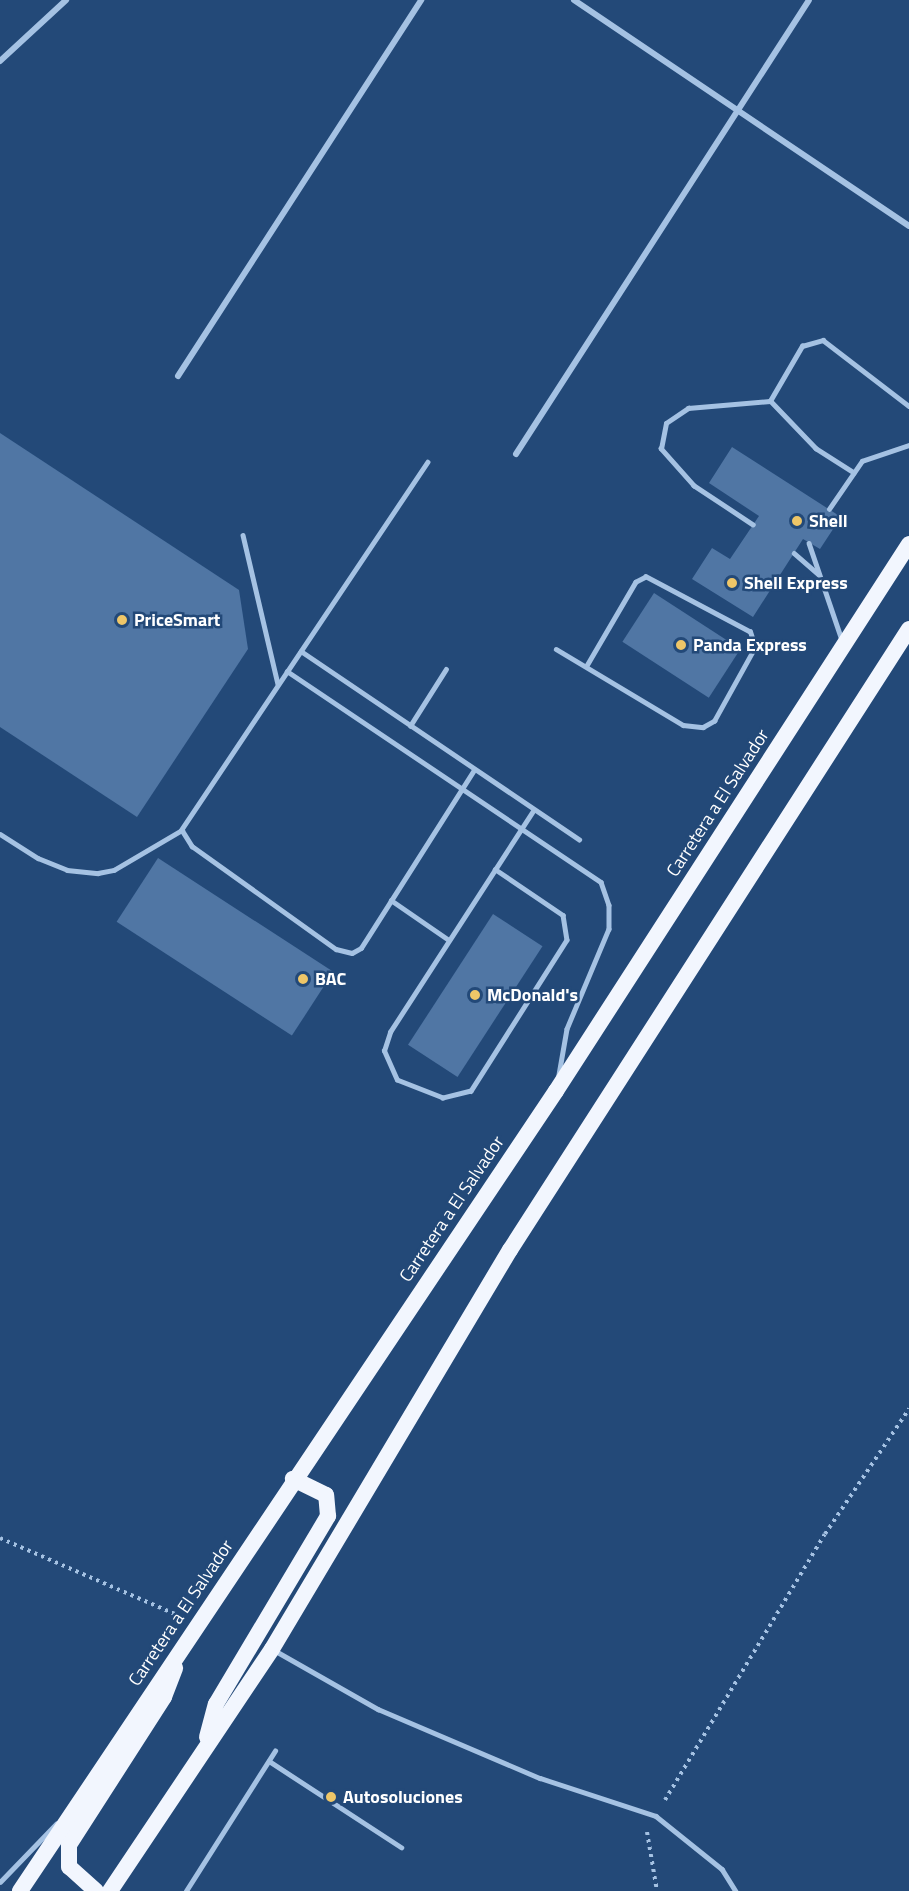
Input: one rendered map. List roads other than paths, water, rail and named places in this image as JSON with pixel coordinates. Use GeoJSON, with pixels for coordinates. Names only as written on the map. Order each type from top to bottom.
{"type":"FeatureCollection","features":[{"type":"Feature","properties":{"kind":"highway","name":"Carretera a El Salvador"},"geometry":{"type":"LineString","coordinates":[[20,1891],[76,1803],[293,1479],[556,1091],[909,544]]}},
{"type":"Feature","properties":{"kind":"highway"},"geometry":{"type":"LineString","coordinates":[[110,1891],[272,1649],[510,1250],[909,629]]}},
{"type":"Feature","properties":{"kind":"highway"},"geometry":{"type":"LineString","coordinates":[[204,1750],[216,1704],[328,1516],[326,1496],[293,1479]]}},
{"type":"Feature","properties":{"kind":"highway"},"geometry":{"type":"LineString","coordinates":[[96,1891],[69,1866],[69,1845],[164,1696],[185,1642]]}},
{"type":"Feature","properties":{"kind":"street"},"geometry":{"type":"LineString","coordinates":[[0,61],[66,0]]}},
{"type":"Feature","properties":{"kind":"street"},"geometry":{"type":"LineString","coordinates":[[178,376],[421,0]]}},
{"type":"Feature","properties":{"kind":"street"},"geometry":{"type":"LineString","coordinates":[[574,0],[909,226]]}},
{"type":"Feature","properties":{"kind":"street"},"geometry":{"type":"LineString","coordinates":[[516,454],[809,0]]}},
{"type":"Feature","properties":{"kind":"lane"},"geometry":{"type":"LineString","coordinates":[[770,401],[802,346],[823,340],[909,406]]}},
{"type":"Feature","properties":{"kind":"lane"},"geometry":{"type":"LineString","coordinates":[[770,401],[816,449],[854,473]]}},
{"type":"Feature","properties":{"kind":"lane"},"geometry":{"type":"LineString","coordinates":[[753,525],[694,486],[661,449],[666,423],[687,408],[770,401]]}},
{"type":"Feature","properties":{"kind":"lane"},"geometry":{"type":"LineString","coordinates":[[829,509],[862,461],[909,445]]}},
{"type":"Feature","properties":{"kind":"lane"},"geometry":{"type":"LineString","coordinates":[[0,834],[38,858],[98,873],[114,870],[182,830],[428,462]]}},
{"type":"Feature","properties":{"kind":"lane"},"geometry":{"type":"LineString","coordinates":[[243,536],[278,684]]}},
{"type":"Feature","properties":{"kind":"lane"},"geometry":{"type":"LineString","coordinates":[[809,543],[844,646]]}},
{"type":"Feature","properties":{"kind":"lane"},"geometry":{"type":"LineString","coordinates":[[794,553],[820,576]]}},
{"type":"Feature","properties":{"kind":"lane"},"geometry":{"type":"LineString","coordinates":[[556,649],[682,725],[703,727],[714,721],[755,647],[750,632],[646,577],[636,582],[586,666]]}},
{"type":"Feature","properties":{"kind":"lane"},"geometry":{"type":"LineString","coordinates":[[301,651],[579,839]]}},
{"type":"Feature","properties":{"kind":"lane"},"geometry":{"type":"LineString","coordinates":[[410,726],[446,669]]}},
{"type":"Feature","properties":{"kind":"lane"},"geometry":{"type":"LineString","coordinates":[[287,671],[584,866],[601,882],[609,905],[609,929],[567,1029],[556,1091]]}},
{"type":"Feature","properties":{"kind":"lane"},"geometry":{"type":"LineString","coordinates":[[182,830],[192,846],[344,953],[361,948],[474,770]]}},
{"type":"Feature","properties":{"kind":"lane"},"geometry":{"type":"LineString","coordinates":[[495,869],[563,915],[567,940],[471,1091],[443,1098],[397,1080],[384,1051],[390,1032],[533,810]]}},
{"type":"Feature","properties":{"kind":"lane"},"geometry":{"type":"LineString","coordinates":[[391,900],[449,940]]}},
{"type":"Feature","properties":{"kind":"lane"},"geometry":{"type":"LineString","coordinates":[[272,1649],[378,1709],[540,1778],[656,1816],[722,1869],[736,1891]]}},
{"type":"Feature","properties":{"kind":"lane"},"geometry":{"type":"LineString","coordinates":[[186,1891],[275,1751]]}},
{"type":"Feature","properties":{"kind":"lane"},"geometry":{"type":"LineString","coordinates":[[269,1761],[401,1847]]}},
{"type":"Feature","properties":{"kind":"lane"},"geometry":{"type":"LineString","coordinates":[[0,1882],[76,1803]]}},
{"type":"Feature","properties":{"kind":"place","name":"Shell"},"geometry":{"type":"Point","coordinates":[797,521]}},
{"type":"Feature","properties":{"kind":"place","name":"Shell Express"},"geometry":{"type":"Point","coordinates":[732,583]}},
{"type":"Feature","properties":{"kind":"place","name":"PriceSmart"},"geometry":{"type":"Point","coordinates":[122,620]}},
{"type":"Feature","properties":{"kind":"place","name":"Panda Express"},"geometry":{"type":"Point","coordinates":[681,645]}},
{"type":"Feature","properties":{"kind":"place","name":"BAC"},"geometry":{"type":"Point","coordinates":[303,979]}},
{"type":"Feature","properties":{"kind":"place","name":"McDonald's"},"geometry":{"type":"Point","coordinates":[475,995]}},
{"type":"Feature","properties":{"kind":"place","name":"Autosoluciones"},"geometry":{"type":"Point","coordinates":[331,1797]}}]}
